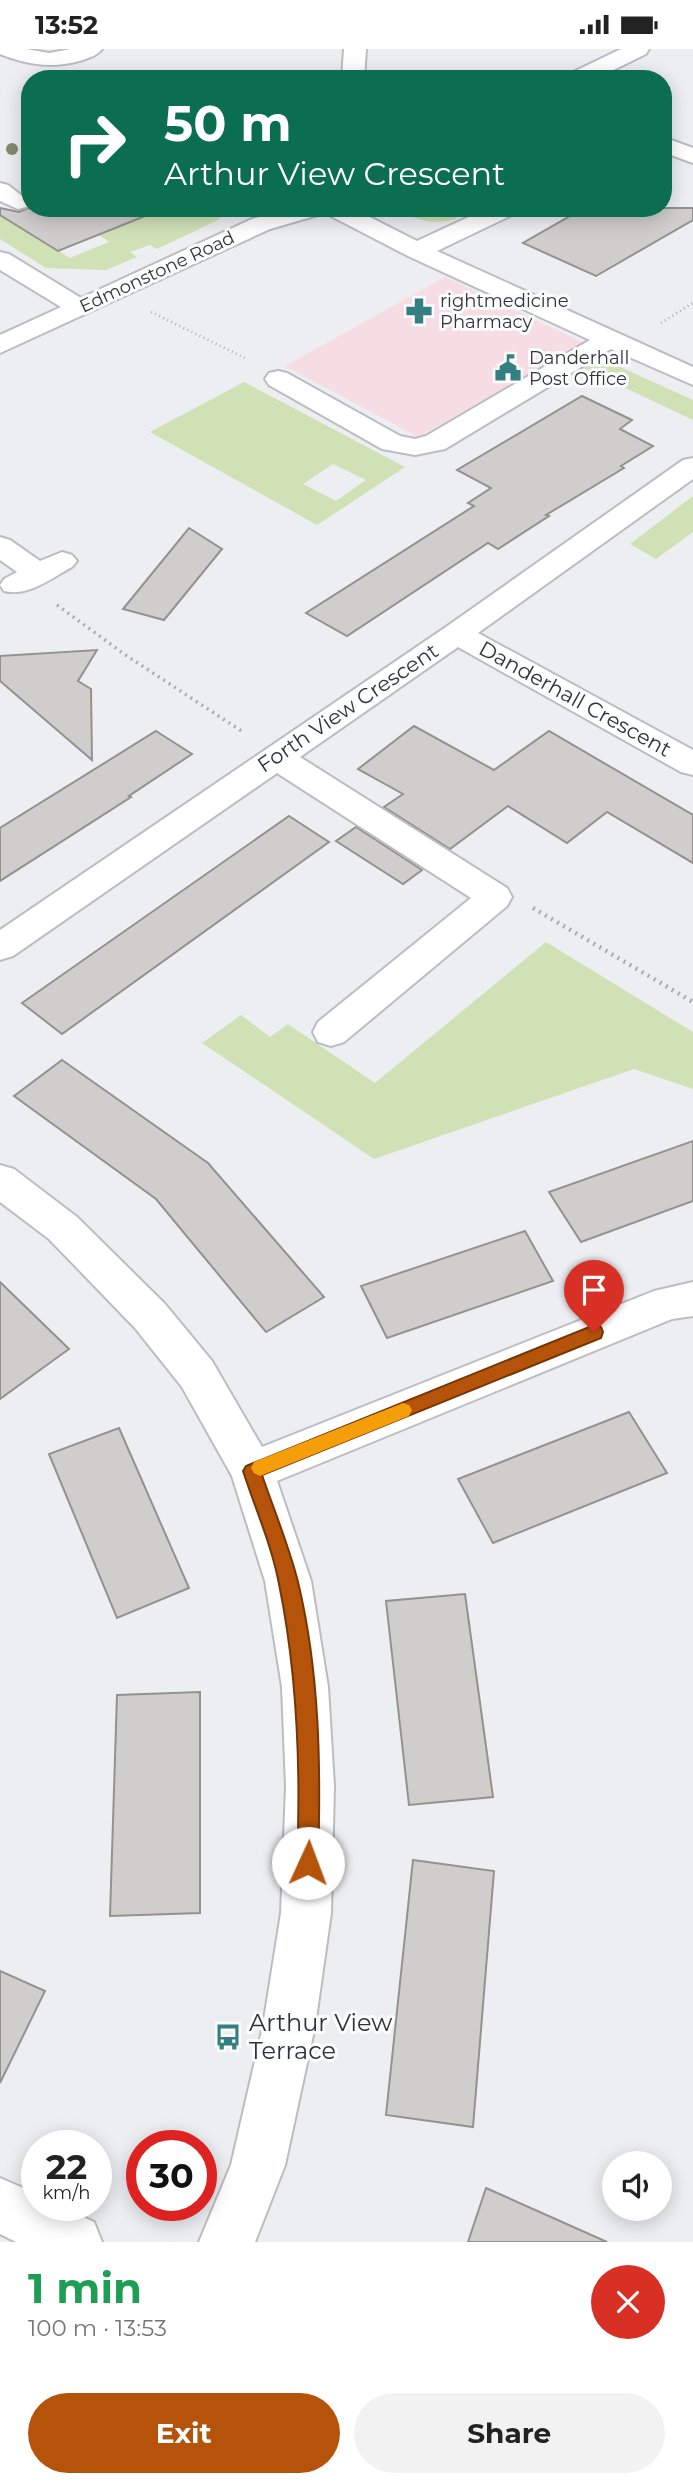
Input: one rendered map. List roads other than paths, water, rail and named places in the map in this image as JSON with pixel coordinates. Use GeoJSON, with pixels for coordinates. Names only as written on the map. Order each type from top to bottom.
{"type":"FeatureCollection","features":[{"type":"Feature","properties":{"kind":"street"},"geometry":{"type":"LineString","coordinates":[[7,49],[28,58],[60,61],[91,49]]}},
{"type":"Feature","properties":{"kind":"street"},"geometry":{"type":"LineString","coordinates":[[354,70],[355,49]]}},
{"type":"Feature","properties":{"kind":"street"},"geometry":{"type":"LineString","coordinates":[[595,70],[638,49]]}},
{"type":"Feature","properties":{"kind":"street"},"geometry":{"type":"LineString","coordinates":[[672,148],[693,156]]}},
{"type":"Feature","properties":{"kind":"street","name":"Edmonstone Road"},"geometry":{"type":"LineString","coordinates":[[0,345],[261,224],[286,217]]}},
{"type":"Feature","properties":{"kind":"street"},"geometry":{"type":"LineString","coordinates":[[351,217],[417,251],[693,377]]}},
{"type":"Feature","properties":{"kind":"street"},"geometry":{"type":"LineString","coordinates":[[417,251],[489,217]]}},
{"type":"Feature","properties":{"kind":"street"},"geometry":{"type":"LineString","coordinates":[[0,259],[80,308]]}},
{"type":"Feature","properties":{"kind":"street"},"geometry":{"type":"LineString","coordinates":[[278,379],[392,443],[415,447],[435,443],[609,339]]}},
{"type":"Feature","properties":{"kind":"street","name":"Forth View Crescent"},"geometry":{"type":"LineString","coordinates":[[0,947],[457,634],[693,466]]}},
{"type":"Feature","properties":{"kind":"street"},"geometry":{"type":"LineString","coordinates":[[0,546],[38,573]]}},
{"type":"Feature","properties":{"kind":"street","name":"Danderhall Crescent"},"geometry":{"type":"LineString","coordinates":[[457,634],[693,764]]}},
{"type":"Feature","properties":{"kind":"street"},"geometry":{"type":"LineString","coordinates":[[276,757],[495,897],[331,1032]]}},
{"type":"Feature","properties":{"kind":"street"},"geometry":{"type":"LineString","coordinates":[[0,1180],[63,1228],[150,1315],[197,1374],[252,1471],[288,1581],[305,1687],[310,1799],[306,1913],[289,2026],[258,2165],[227,2242]]}},
{"type":"Feature","properties":{"kind":"street"},"geometry":{"type":"LineString","coordinates":[[252,1471],[668,1303],[693,1299]]}},
{"type":"Feature","properties":{"kind":"street"},"geometry":{"type":"LineString","coordinates":[[0,2205],[74,2242]]}},
{"type":"Feature","properties":{"kind":"place","name":"rightmedicine Pharmacy"},"geometry":{"type":"Point","coordinates":[419,311]}},
{"type":"Feature","properties":{"kind":"place","name":"Danderhall Post Office"},"geometry":{"type":"Point","coordinates":[508,368]}},
{"type":"Feature","properties":{"kind":"place","name":"Arthur View Terrace"},"geometry":{"type":"Point","coordinates":[228,2037]}}]}
